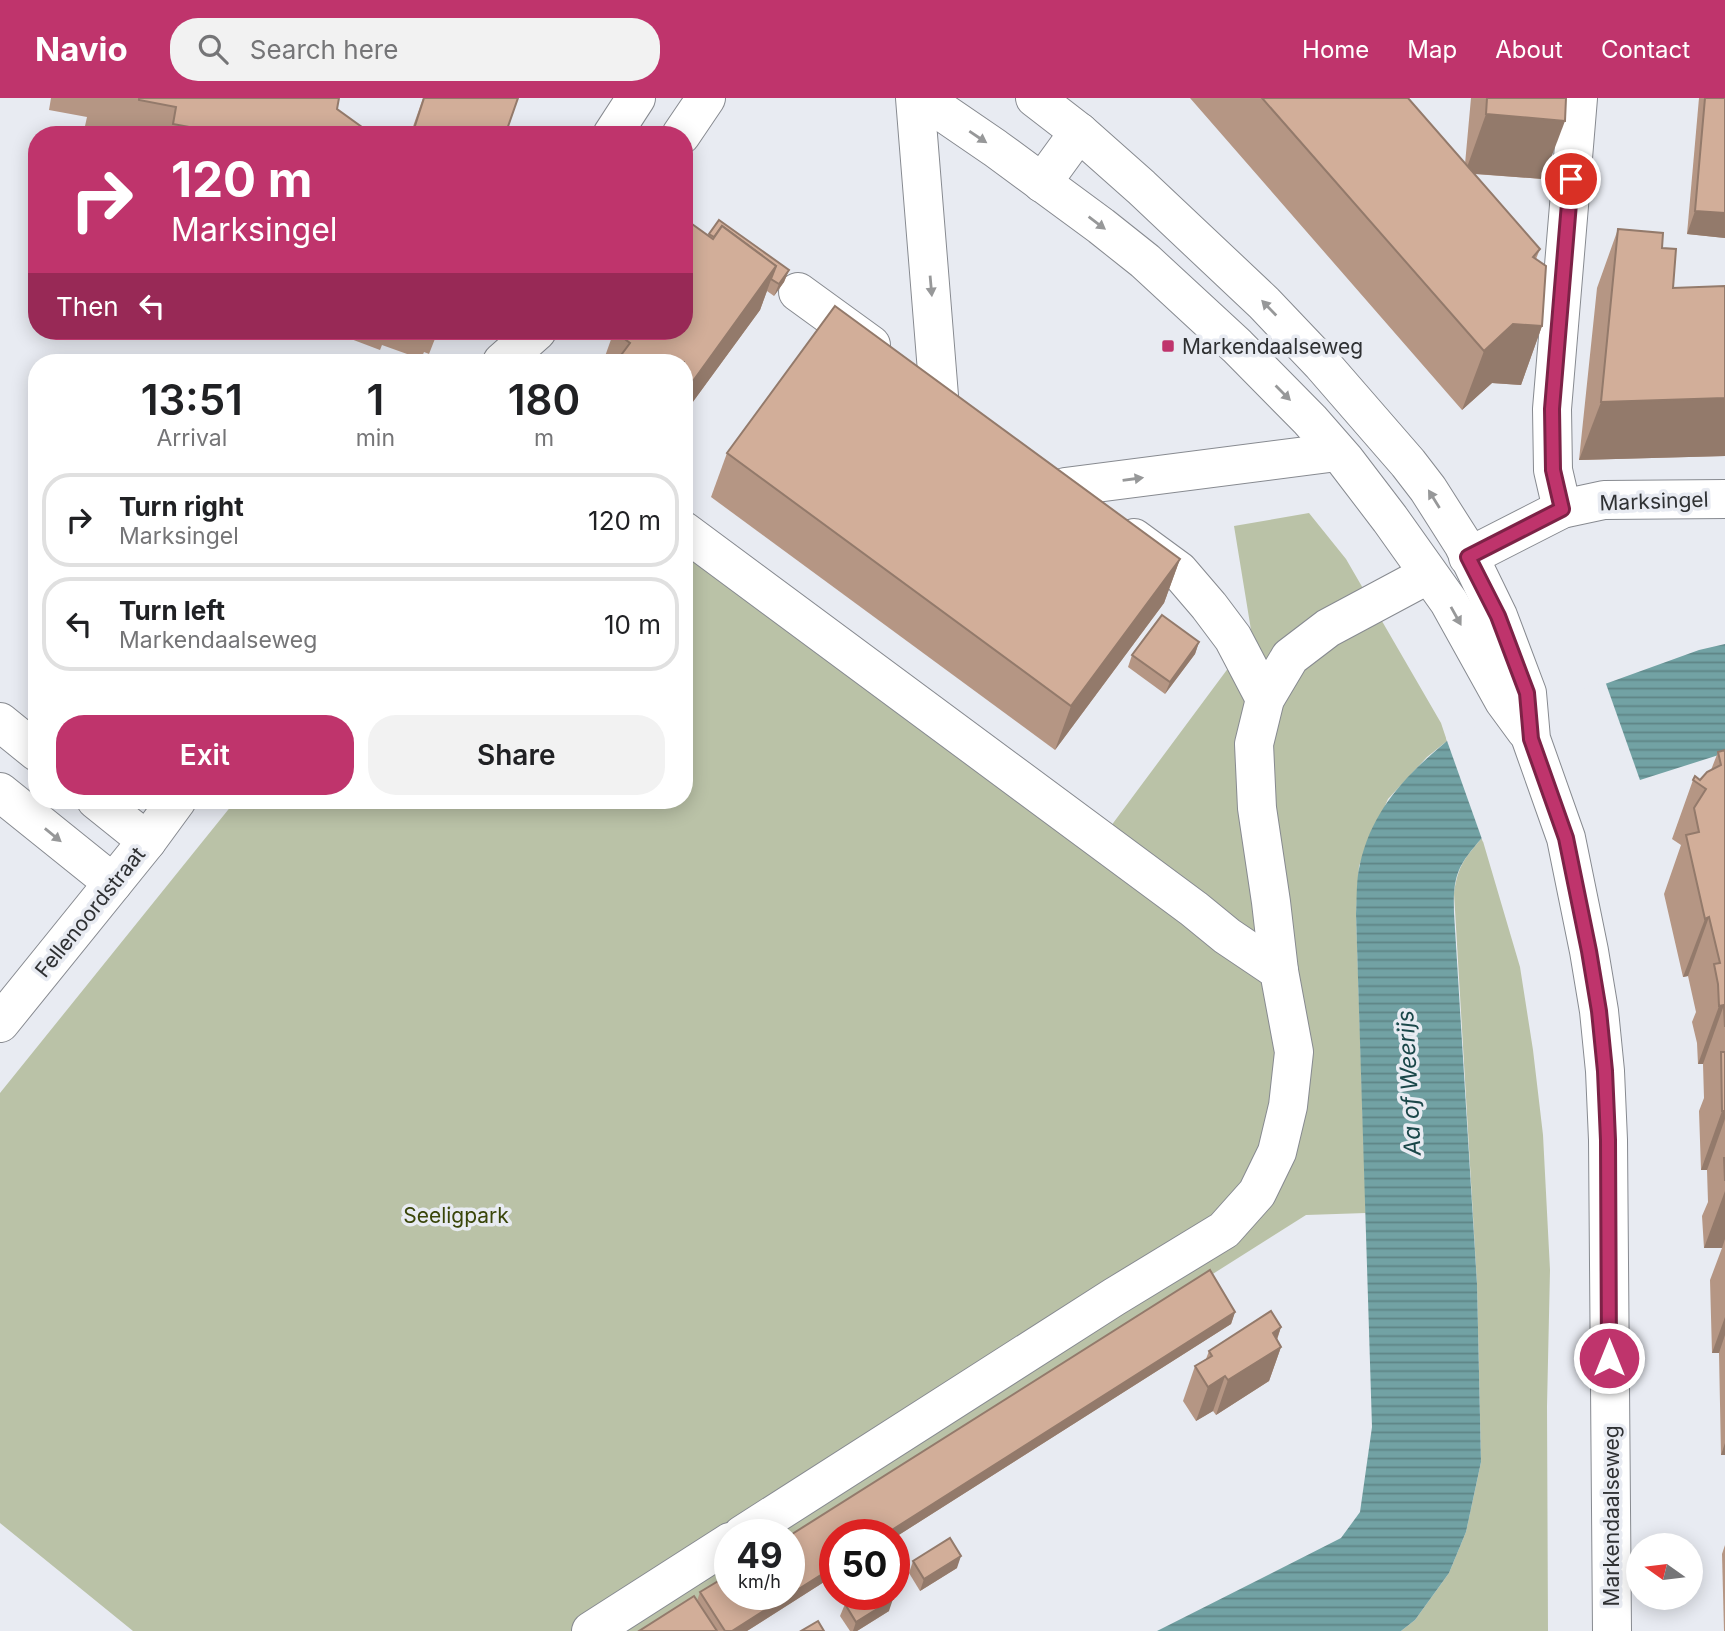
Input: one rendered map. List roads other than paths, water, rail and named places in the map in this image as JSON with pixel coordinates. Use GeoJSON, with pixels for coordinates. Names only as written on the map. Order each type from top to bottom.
{"type":"FeatureCollection","features":[{"type":"Feature","properties":{"kind":"main road"},"geometry":{"type":"LineString","coordinates":[[618,126],[636,98]]}},
{"type":"Feature","properties":{"kind":"main road"},"geometry":{"type":"LineString","coordinates":[[687,126],[706,98]]}},
{"type":"Feature","properties":{"kind":"main road"},"geometry":{"type":"LineString","coordinates":[[915,98],[939,396]]}},
{"type":"Feature","properties":{"kind":"main road","name":"Markendaalseweg"},"geometry":{"type":"LineString","coordinates":[[922,98],[995,148],[1145,261],[1237,346],[1311,420],[1391,519],[1516,697]]}},
{"type":"Feature","properties":{"kind":"main road","name":"Markendaalseweg"},"geometry":{"type":"LineString","coordinates":[[1035,98],[1079,132],[1141,187],[1233,273],[1322,364],[1428,489],[1463,544],[1498,616],[1516,697],[1566,838],[1599,1011],[1608,1140],[1612,1631]]}},
{"type":"Feature","properties":{"kind":"main road"},"geometry":{"type":"LineString","coordinates":[[1562,509],[1553,470],[1552,409],[1578,98]]}},
{"type":"Feature","properties":{"kind":"main road"},"geometry":{"type":"LineString","coordinates":[[1042,183],[1079,132]]}},
{"type":"Feature","properties":{"kind":"main road"},"geometry":{"type":"LineString","coordinates":[[798,292],[971,419]]}},
{"type":"Feature","properties":{"kind":"main road"},"geometry":{"type":"LineString","coordinates":[[511,354],[527,340]]}},
{"type":"Feature","properties":{"kind":"main road"},"geometry":{"type":"LineString","coordinates":[[1065,488],[1337,452]]}},
{"type":"Feature","properties":{"kind":"main road"},"geometry":{"type":"LineString","coordinates":[[1034,464],[1179,571],[1233,638],[1265,699]]}},
{"type":"Feature","properties":{"kind":"main road","name":"Marksingel"},"geometry":{"type":"LineString","coordinates":[[1468,557],[1562,509],[1604,500],[1725,499]]}},
{"type":"Feature","properties":{"kind":"main road"},"geometry":{"type":"LineString","coordinates":[[693,538],[1227,936],[1279,971]]}},
{"type":"Feature","properties":{"kind":"main road"},"geometry":{"type":"LineString","coordinates":[[767,1519],[1114,1297],[1224,1230],[1257,1193],[1277,1152],[1288,1106],[1294,1052],[1279,971],[1257,808],[1254,744],[1265,699],[1290,657],[1328,628],[1415,582]]}},
{"type":"Feature","properties":{"kind":"main road"},"geometry":{"type":"LineString","coordinates":[[0,722],[28,745]]}},
{"type":"Feature","properties":{"kind":"main road"},"geometry":{"type":"LineString","coordinates":[[0,792],[113,883]]}},
{"type":"Feature","properties":{"kind":"main road"},"geometry":{"type":"LineString","coordinates":[[107,809],[147,841]]}},
{"type":"Feature","properties":{"kind":"main road","name":"Fellenoordstraat"},"geometry":{"type":"LineString","coordinates":[[0,1023],[170,809]]}},
{"type":"Feature","properties":{"kind":"main road"},"geometry":{"type":"LineString","coordinates":[[591,1631],[714,1552]]}},
{"type":"Feature","properties":{"kind":"water","name":"Aa of Weerijs"},"geometry":{"type":"Polygon","coordinates":[[[1725,644],[1725,753],[1640,780],[1482,838],[1458,872],[1454,890],[1454,913],[1477,1284],[1481,1462],[1466,1532],[1449,1573],[1415,1620],[1401,1631],[1157,1631],[1341,1538],[1360,1512],[1372,1427],[1356,914],[1360,864],[1382,810],[1418,767],[1447,741],[1699,650],[1725,644]]]}},
{"type":"Feature","properties":{"kind":"place","name":"Markendaalseweg"},"geometry":{"type":"Point","coordinates":[1168,346]}},
{"type":"Feature","properties":{"kind":"park label","name":"Seeligpark"},"geometry":{"type":"Point","coordinates":[456,1215]}}]}
